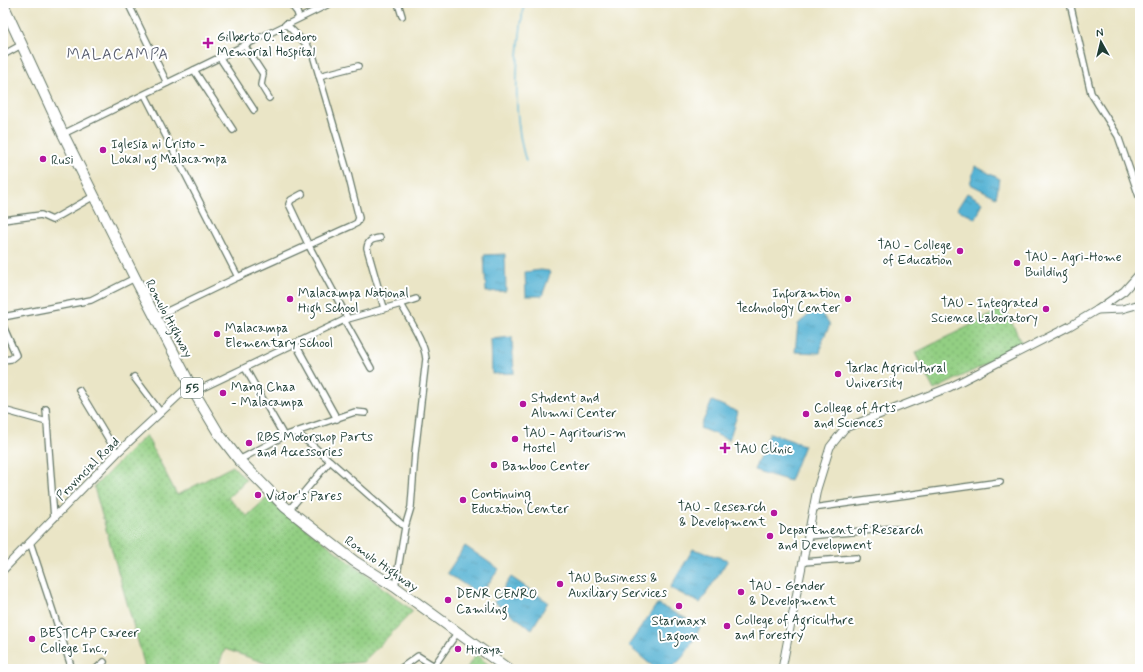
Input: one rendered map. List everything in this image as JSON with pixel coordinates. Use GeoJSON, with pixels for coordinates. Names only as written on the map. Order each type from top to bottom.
{"type":"FeatureCollection","features":[{"type":"Feature","properties":{"kind":"highway","name":"Romulo Highway"},"geometry":{"type":"LineString","coordinates":[[3,4],[63,134],[135,278],[192,388],[219,434],[239,460],[271,494],[289,510],[354,561],[395,587],[508,669]]}},
{"type":"Feature","properties":{"kind":"street"},"geometry":{"type":"LineString","coordinates":[[128,3],[167,83]]}},
{"type":"Feature","properties":{"kind":"street"},"geometry":{"type":"LineString","coordinates":[[290,3],[297,12],[299,18]]}},
{"type":"Feature","properties":{"kind":"street"},"geometry":{"type":"LineString","coordinates":[[63,134],[330,3]]}},
{"type":"Feature","properties":{"kind":"street"},"geometry":{"type":"LineString","coordinates":[[398,3],[402,16]]}},
{"type":"Feature","properties":{"kind":"street"},"geometry":{"type":"LineString","coordinates":[[1070,3],[1091,93],[1118,136],[1140,198]]}},
{"type":"Feature","properties":{"kind":"street"},"geometry":{"type":"LineString","coordinates":[[156,317],[308,244],[357,223],[359,218],[348,174],[329,116],[312,55],[307,45],[286,24]]}},
{"type":"Feature","properties":{"kind":"street"},"geometry":{"type":"LineString","coordinates":[[3,55],[21,45]]}},
{"type":"Feature","properties":{"kind":"street"},"geometry":{"type":"LineString","coordinates":[[244,45],[263,74],[261,85],[269,98]]}},
{"type":"Feature","properties":{"kind":"street"},"geometry":{"type":"LineString","coordinates":[[220,58],[254,110]]}},
{"type":"Feature","properties":{"kind":"street"},"geometry":{"type":"LineString","coordinates":[[319,76],[358,66]]}},
{"type":"Feature","properties":{"kind":"street"},"geometry":{"type":"LineString","coordinates":[[194,70],[232,130]]}},
{"type":"Feature","properties":{"kind":"street"},"geometry":{"type":"LineString","coordinates":[[145,95],[238,277]]}},
{"type":"Feature","properties":{"kind":"street"},"geometry":{"type":"LineString","coordinates":[[302,194],[291,200],[289,204],[371,368]]}},
{"type":"Feature","properties":{"kind":"street"},"geometry":{"type":"LineString","coordinates":[[3,220],[41,215],[52,220],[94,196]]}},
{"type":"Feature","properties":{"kind":"street"},"geometry":{"type":"LineString","coordinates":[[380,238],[372,239],[367,248],[384,308]]}},
{"type":"Feature","properties":{"kind":"street"},"geometry":{"type":"LineString","coordinates":[[782,669],[813,508],[830,447],[845,428],[950,387],[1070,326],[1097,310],[1124,291],[1140,272]]}},
{"type":"Feature","properties":{"kind":"street"},"geometry":{"type":"LineString","coordinates":[[3,317],[91,300],[135,278]]}},
{"type":"Feature","properties":{"kind":"street"},"geometry":{"type":"LineString","coordinates":[[192,388],[245,368],[346,320],[416,299]]}},
{"type":"Feature","properties":{"kind":"street"},"geometry":{"type":"LineString","coordinates":[[395,587],[405,527],[411,507],[415,453],[426,359],[425,350],[421,341],[401,304]]}},
{"type":"Feature","properties":{"kind":"street"},"geometry":{"type":"LineString","coordinates":[[1097,310],[1122,308],[1140,304]]}},
{"type":"Feature","properties":{"kind":"street"},"geometry":{"type":"LineString","coordinates":[[3,326],[16,355],[11,359],[3,360]]}},
{"type":"Feature","properties":{"kind":"street"},"geometry":{"type":"LineString","coordinates":[[295,343],[337,419]]}},
{"type":"Feature","properties":{"kind":"street"},"geometry":{"type":"LineString","coordinates":[[245,368],[284,436]]}},
{"type":"Feature","properties":{"kind":"street"},"geometry":{"type":"LineString","coordinates":[[134,377],[161,413]]}},
{"type":"Feature","properties":{"kind":"street","name":"Provincial Road"},"geometry":{"type":"LineString","coordinates":[[3,570],[117,453],[161,413],[192,388]]}},
{"type":"Feature","properties":{"kind":"street"},"geometry":{"type":"LineString","coordinates":[[79,390],[117,453]]}},
{"type":"Feature","properties":{"kind":"street"},"geometry":{"type":"LineString","coordinates":[[46,409],[54,518]]}},
{"type":"Feature","properties":{"kind":"street"},"geometry":{"type":"LineString","coordinates":[[3,410],[47,422]]}},
{"type":"Feature","properties":{"kind":"street"},"geometry":{"type":"LineString","coordinates":[[239,460],[284,436],[355,412],[365,413]]}},
{"type":"Feature","properties":{"kind":"street"},"geometry":{"type":"LineString","coordinates":[[295,432],[405,527]]}},
{"type":"Feature","properties":{"kind":"street"},"geometry":{"type":"LineString","coordinates":[[289,510],[330,461]]}},
{"type":"Feature","properties":{"kind":"street"},"geometry":{"type":"LineString","coordinates":[[813,508],[1000,482]]}},
{"type":"Feature","properties":{"kind":"street"},"geometry":{"type":"LineString","coordinates":[[808,536],[895,528]]}},
{"type":"Feature","properties":{"kind":"street"},"geometry":{"type":"LineString","coordinates":[[30,542],[72,669]]}},
{"type":"Feature","properties":{"kind":"street"},"geometry":{"type":"LineString","coordinates":[[803,562],[856,558]]}},
{"type":"Feature","properties":{"kind":"street"},"geometry":{"type":"LineString","coordinates":[[400,669],[418,656],[433,668],[457,633]]}},
{"type":"Feature","properties":{"kind":"street"},"geometry":{"type":"LineString","coordinates":[[96,669],[104,662]]}},
{"type":"Feature","properties":{"kind":"green space"},"geometry":{"type":"Polygon","coordinates":[[[1005,308],[1023,346],[934,390],[915,353],[1005,308]]]}},
{"type":"Feature","properties":{"kind":"green space"},"geometry":{"type":"Polygon","coordinates":[[[146,435],[177,495],[233,466],[246,480],[228,498],[247,516],[267,498],[413,611],[363,662],[282,669],[225,649],[217,669],[145,669],[94,487],[146,435]]]}},
{"type":"Feature","properties":{"kind":"green space"},"geometry":{"type":"Polygon","coordinates":[[[476,655],[494,669],[466,669],[476,655]]]}},
{"type":"Feature","properties":{"kind":"water"},"geometry":{"type":"Polygon","coordinates":[[[975,166],[1000,179],[996,197],[970,184],[975,166]]]}},
{"type":"Feature","properties":{"kind":"water"},"geometry":{"type":"Polygon","coordinates":[[[967,193],[983,202],[976,219],[957,209],[967,193]]]}},
{"type":"Feature","properties":{"kind":"water"},"geometry":{"type":"Polygon","coordinates":[[[505,254],[506,291],[486,292],[484,255],[505,254]]]}},
{"type":"Feature","properties":{"kind":"water"},"geometry":{"type":"Polygon","coordinates":[[[541,270],[549,271],[550,274],[542,296],[526,296],[525,272],[541,270]]]}},
{"type":"Feature","properties":{"kind":"water"},"geometry":{"type":"Polygon","coordinates":[[[817,308],[830,325],[823,339],[820,353],[795,352],[798,324],[817,308]]]}},
{"type":"Feature","properties":{"kind":"water"},"geometry":{"type":"Polygon","coordinates":[[[512,337],[514,373],[492,374],[491,339],[512,337]]]}},
{"type":"Feature","properties":{"kind":"water"},"geometry":{"type":"Polygon","coordinates":[[[712,401],[738,412],[729,440],[700,428],[712,401]]]}},
{"type":"Feature","properties":{"kind":"water"},"geometry":{"type":"Polygon","coordinates":[[[770,433],[804,445],[790,481],[754,470],[770,433]]]}},
{"type":"Feature","properties":{"kind":"water"},"geometry":{"type":"Polygon","coordinates":[[[465,546],[499,569],[480,595],[447,573],[465,546]]]}},
{"type":"Feature","properties":{"kind":"water"},"geometry":{"type":"Polygon","coordinates":[[[693,549],[728,560],[700,603],[670,588],[693,549]]]}},
{"type":"Feature","properties":{"kind":"water"},"geometry":{"type":"Polygon","coordinates":[[[511,577],[548,602],[532,629],[494,602],[511,577]]]}},
{"type":"Feature","properties":{"kind":"water"},"geometry":{"type":"Polygon","coordinates":[[[657,604],[701,626],[685,654],[673,666],[666,669],[658,669],[628,646],[657,604]]]}},
{"type":"Feature","properties":{"kind":"waterway"},"geometry":{"type":"LineString","coordinates":[[524,3],[519,42],[517,103],[521,143],[526,161]]}},
{"type":"Feature","properties":{"kind":"place","name":"Gilberto O. Teodoro Memorial Hospital"},"geometry":{"type":"Point","coordinates":[208,43]}},
{"type":"Feature","properties":{"kind":"place","name":"Iglesia ni Cristo - Lokal ng Malacampa"},"geometry":{"type":"Point","coordinates":[103,150]}},
{"type":"Feature","properties":{"kind":"place","name":"Rusi"},"geometry":{"type":"Point","coordinates":[43,159]}},
{"type":"Feature","properties":{"kind":"place","name":"TAU - College of Education"},"geometry":{"type":"Point","coordinates":[960,251]}},
{"type":"Feature","properties":{"kind":"place","name":"TAU - Agri-Home Building"},"geometry":{"type":"Point","coordinates":[1017,263]}},
{"type":"Feature","properties":{"kind":"place","name":"Malacampa National High School"},"geometry":{"type":"Point","coordinates":[290,299]}},
{"type":"Feature","properties":{"kind":"place","name":"Inforamtion Technology Center"},"geometry":{"type":"Point","coordinates":[848,299]}},
{"type":"Feature","properties":{"kind":"place","name":"TAU - Integrated Science Laboratory"},"geometry":{"type":"Point","coordinates":[1046,309]}},
{"type":"Feature","properties":{"kind":"place","name":"Malacampa Elementary School"},"geometry":{"type":"Point","coordinates":[217,334]}},
{"type":"Feature","properties":{"kind":"place","name":"Tarlac Agricultural University"},"geometry":{"type":"Point","coordinates":[838,374]}},
{"type":"Feature","properties":{"kind":"place","name":"Mang Chaa - Malacampa"},"geometry":{"type":"Point","coordinates":[223,393]}},
{"type":"Feature","properties":{"kind":"place","name":"Student and Alumni Center"},"geometry":{"type":"Point","coordinates":[523,404]}},
{"type":"Feature","properties":{"kind":"place","name":"College of Arts and Sciences"},"geometry":{"type":"Point","coordinates":[806,414]}},
{"type":"Feature","properties":{"kind":"place","name":"TAU - Agritourism Hostel"},"geometry":{"type":"Point","coordinates":[515,439]}},
{"type":"Feature","properties":{"kind":"place","name":"RBS Motorshop Parts and Accessories"},"geometry":{"type":"Point","coordinates":[249,443]}},
{"type":"Feature","properties":{"kind":"place","name":"TAU Clinic"},"geometry":{"type":"Point","coordinates":[725,448]}},
{"type":"Feature","properties":{"kind":"place","name":"Bamboo Center"},"geometry":{"type":"Point","coordinates":[494,465]}},
{"type":"Feature","properties":{"kind":"place","name":"Victor's Pares"},"geometry":{"type":"Point","coordinates":[258,495]}},
{"type":"Feature","properties":{"kind":"place","name":"Continuing Education Center"},"geometry":{"type":"Point","coordinates":[463,500]}},
{"type":"Feature","properties":{"kind":"place","name":"TAU - Research & Development"},"geometry":{"type":"Point","coordinates":[774,513]}},
{"type":"Feature","properties":{"kind":"place","name":"Department of Research and Development"},"geometry":{"type":"Point","coordinates":[770,536]}},
{"type":"Feature","properties":{"kind":"place","name":"TAU Business & Auxiliary Services"},"geometry":{"type":"Point","coordinates":[560,584]}},
{"type":"Feature","properties":{"kind":"place","name":"TAU - Gender & Development"},"geometry":{"type":"Point","coordinates":[741,592]}},
{"type":"Feature","properties":{"kind":"place","name":"DENR CENRO Camiling"},"geometry":{"type":"Point","coordinates":[448,600]}},
{"type":"Feature","properties":{"kind":"place","name":"Starmaxx Lagoon"},"geometry":{"type":"Point","coordinates":[679,606]}},
{"type":"Feature","properties":{"kind":"place","name":"College of Agriculture and Forestry"},"geometry":{"type":"Point","coordinates":[727,626]}},
{"type":"Feature","properties":{"kind":"place","name":"BESTCAP Career College Inc.,"},"geometry":{"type":"Point","coordinates":[32,639]}},
{"type":"Feature","properties":{"kind":"place","name":"Hiraya"},"geometry":{"type":"Point","coordinates":[458,649]}},
{"type":"Feature","properties":{"kind":"district","name":"MALACAMPA"},"geometry":{"type":"Point","coordinates":[118,54]}}]}
